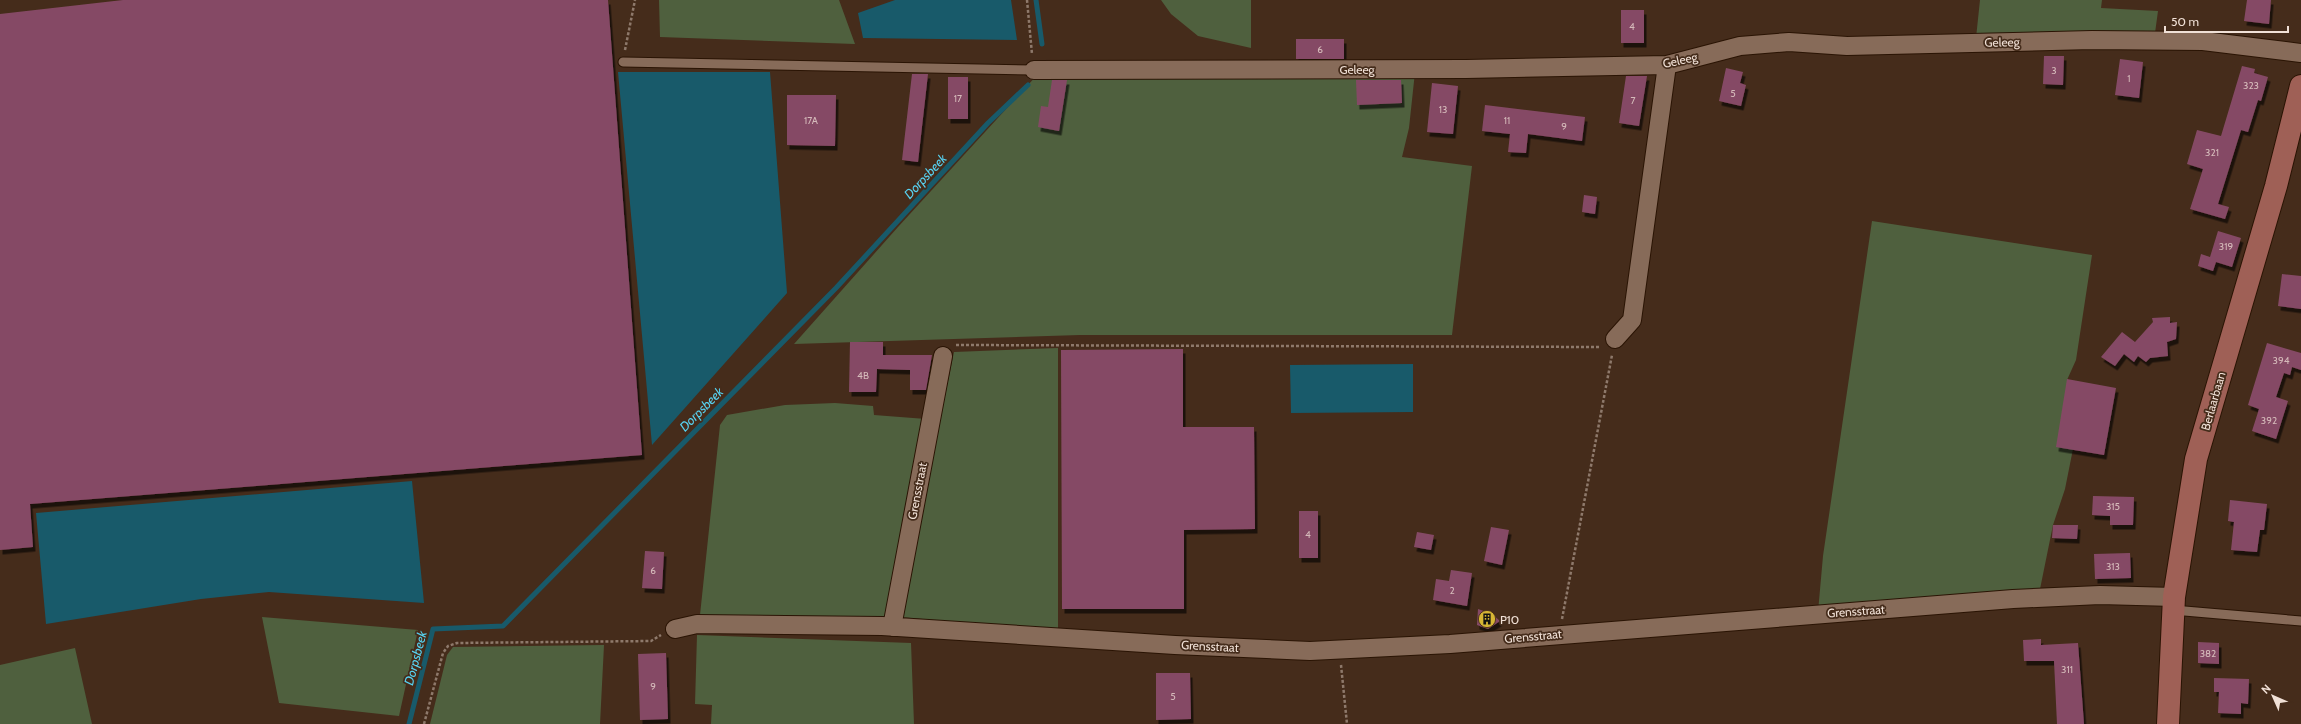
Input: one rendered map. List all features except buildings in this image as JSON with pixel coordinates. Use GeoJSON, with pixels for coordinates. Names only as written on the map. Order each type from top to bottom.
{"type":"FeatureCollection","features":[{"type":"Feature","properties":{"kind":"street","name":"Geleeg"},"geometry":{"type":"LineString","coordinates":[[1034,70],[1466,69],[1667,65],[1740,46],[1789,42],[1846,46],[2092,40],[2203,41],[2301,53]]}},
{"type":"Feature","properties":{"kind":"street"},"geometry":{"type":"LineString","coordinates":[[1615,339],[1632,320],[1667,65]]}},
{"type":"Feature","properties":{"kind":"street","name":"Berlaarbaan"},"geometry":{"type":"LineString","coordinates":[[2168,724],[2174,604],[2196,459],[2276,186],[2301,86]]}},
{"type":"Feature","properties":{"kind":"street","name":"Grensstraat"},"geometry":{"type":"LineString","coordinates":[[892,626],[942,356]]}},
{"type":"Feature","properties":{"kind":"street","name":"Grensstraat"},"geometry":{"type":"LineString","coordinates":[[675,629],[697,624],[892,626],[1264,649],[1339,649],[1450,644],[2013,598],[2100,595],[2174,604]]}},
{"type":"Feature","properties":{"kind":"lane"},"geometry":{"type":"LineString","coordinates":[[623,62],[1034,70]]}},
{"type":"Feature","properties":{"kind":"lane"},"geometry":{"type":"LineString","coordinates":[[2174,604],[2301,621]]}},
{"type":"Feature","properties":{"kind":"path"},"geometry":{"type":"LineString","coordinates":[[623,62],[634,0]]}},
{"type":"Feature","properties":{"kind":"path"},"geometry":{"type":"LineString","coordinates":[[1027,0],[1034,70]]}},
{"type":"Feature","properties":{"kind":"path"},"geometry":{"type":"LineString","coordinates":[[942,356],[954,345],[1601,348],[1615,339]]}},
{"type":"Feature","properties":{"kind":"path"},"geometry":{"type":"LineString","coordinates":[[1559,634],[1615,339]]}},
{"type":"Feature","properties":{"kind":"path"},"geometry":{"type":"LineString","coordinates":[[424,724],[443,653],[448,646],[457,643],[651,641],[675,629]]}},
{"type":"Feature","properties":{"kind":"path"},"geometry":{"type":"LineString","coordinates":[[1339,649],[1347,724]]}},
{"type":"Feature","properties":{"kind":"green space"},"geometry":{"type":"Polygon","coordinates":[[[659,0],[839,0],[855,44],[660,37],[659,0]]]}},
{"type":"Feature","properties":{"kind":"green space"},"geometry":{"type":"Polygon","coordinates":[[[1161,0],[1251,0],[1251,48],[1198,36],[1171,14],[1161,0]]]}},
{"type":"Feature","properties":{"kind":"green space"},"geometry":{"type":"Polygon","coordinates":[[[1980,0],[2102,0],[2101,8],[2158,11],[2155,33],[1976,38],[1980,0]]]}},
{"type":"Feature","properties":{"kind":"green space"},"geometry":{"type":"Polygon","coordinates":[[[1415,72],[1409,128],[1402,157],[1472,166],[1452,335],[1080,335],[794,344],[898,227],[1039,73],[1415,72]]]}},
{"type":"Feature","properties":{"kind":"green space"},"geometry":{"type":"Polygon","coordinates":[[[1872,221],[2092,255],[2076,360],[2067,380],[2073,449],[2065,489],[2053,525],[2039,594],[1818,612],[1823,556],[1872,221]]]}},
{"type":"Feature","properties":{"kind":"green space"},"geometry":{"type":"Polygon","coordinates":[[[1058,348],[1058,631],[900,617],[954,352],[1058,348]]]}},
{"type":"Feature","properties":{"kind":"green space"},"geometry":{"type":"Polygon","coordinates":[[[835,403],[873,406],[874,415],[926,419],[886,619],[700,615],[720,425],[727,415],[785,405],[835,403]]]}},
{"type":"Feature","properties":{"kind":"green space"},"geometry":{"type":"Polygon","coordinates":[[[262,617],[418,630],[399,716],[279,703],[262,617]]]}},
{"type":"Feature","properties":{"kind":"green space"},"geometry":{"type":"Polygon","coordinates":[[[697,635],[911,643],[914,724],[711,724],[712,705],[695,704],[697,635]]]}},
{"type":"Feature","properties":{"kind":"green space"},"geometry":{"type":"Polygon","coordinates":[[[604,645],[600,724],[430,724],[447,655],[453,647],[604,645]]]}},
{"type":"Feature","properties":{"kind":"green space"},"geometry":{"type":"Polygon","coordinates":[[[75,648],[92,724],[0,724],[0,665],[75,648]]]}},
{"type":"Feature","properties":{"kind":"water"},"geometry":{"type":"Polygon","coordinates":[[[895,0],[1011,0],[1017,40],[863,38],[858,13],[895,0]]]}},
{"type":"Feature","properties":{"kind":"water"},"geometry":{"type":"Polygon","coordinates":[[[618,72],[770,72],[787,293],[652,445],[618,72]]]}},
{"type":"Feature","properties":{"kind":"water"},"geometry":{"type":"Polygon","coordinates":[[[1413,364],[1413,412],[1291,413],[1290,365],[1413,364]]]}},
{"type":"Feature","properties":{"kind":"water"},"geometry":{"type":"Polygon","coordinates":[[[412,481],[424,603],[269,592],[201,599],[46,624],[36,513],[412,481]]]}},
{"type":"Feature","properties":{"kind":"waterway","name":"Dorpsbeek"},"geometry":{"type":"LineString","coordinates":[[1036,0],[1042,44]]}},
{"type":"Feature","properties":{"kind":"waterway","name":"Dorpsbeek"},"geometry":{"type":"LineString","coordinates":[[409,724],[433,629],[503,626],[836,288],[988,123],[1028,85]]}},
{"type":"Feature","properties":{"kind":"place","name":"P10"},"geometry":{"type":"Point","coordinates":[1487,619]}}]}
